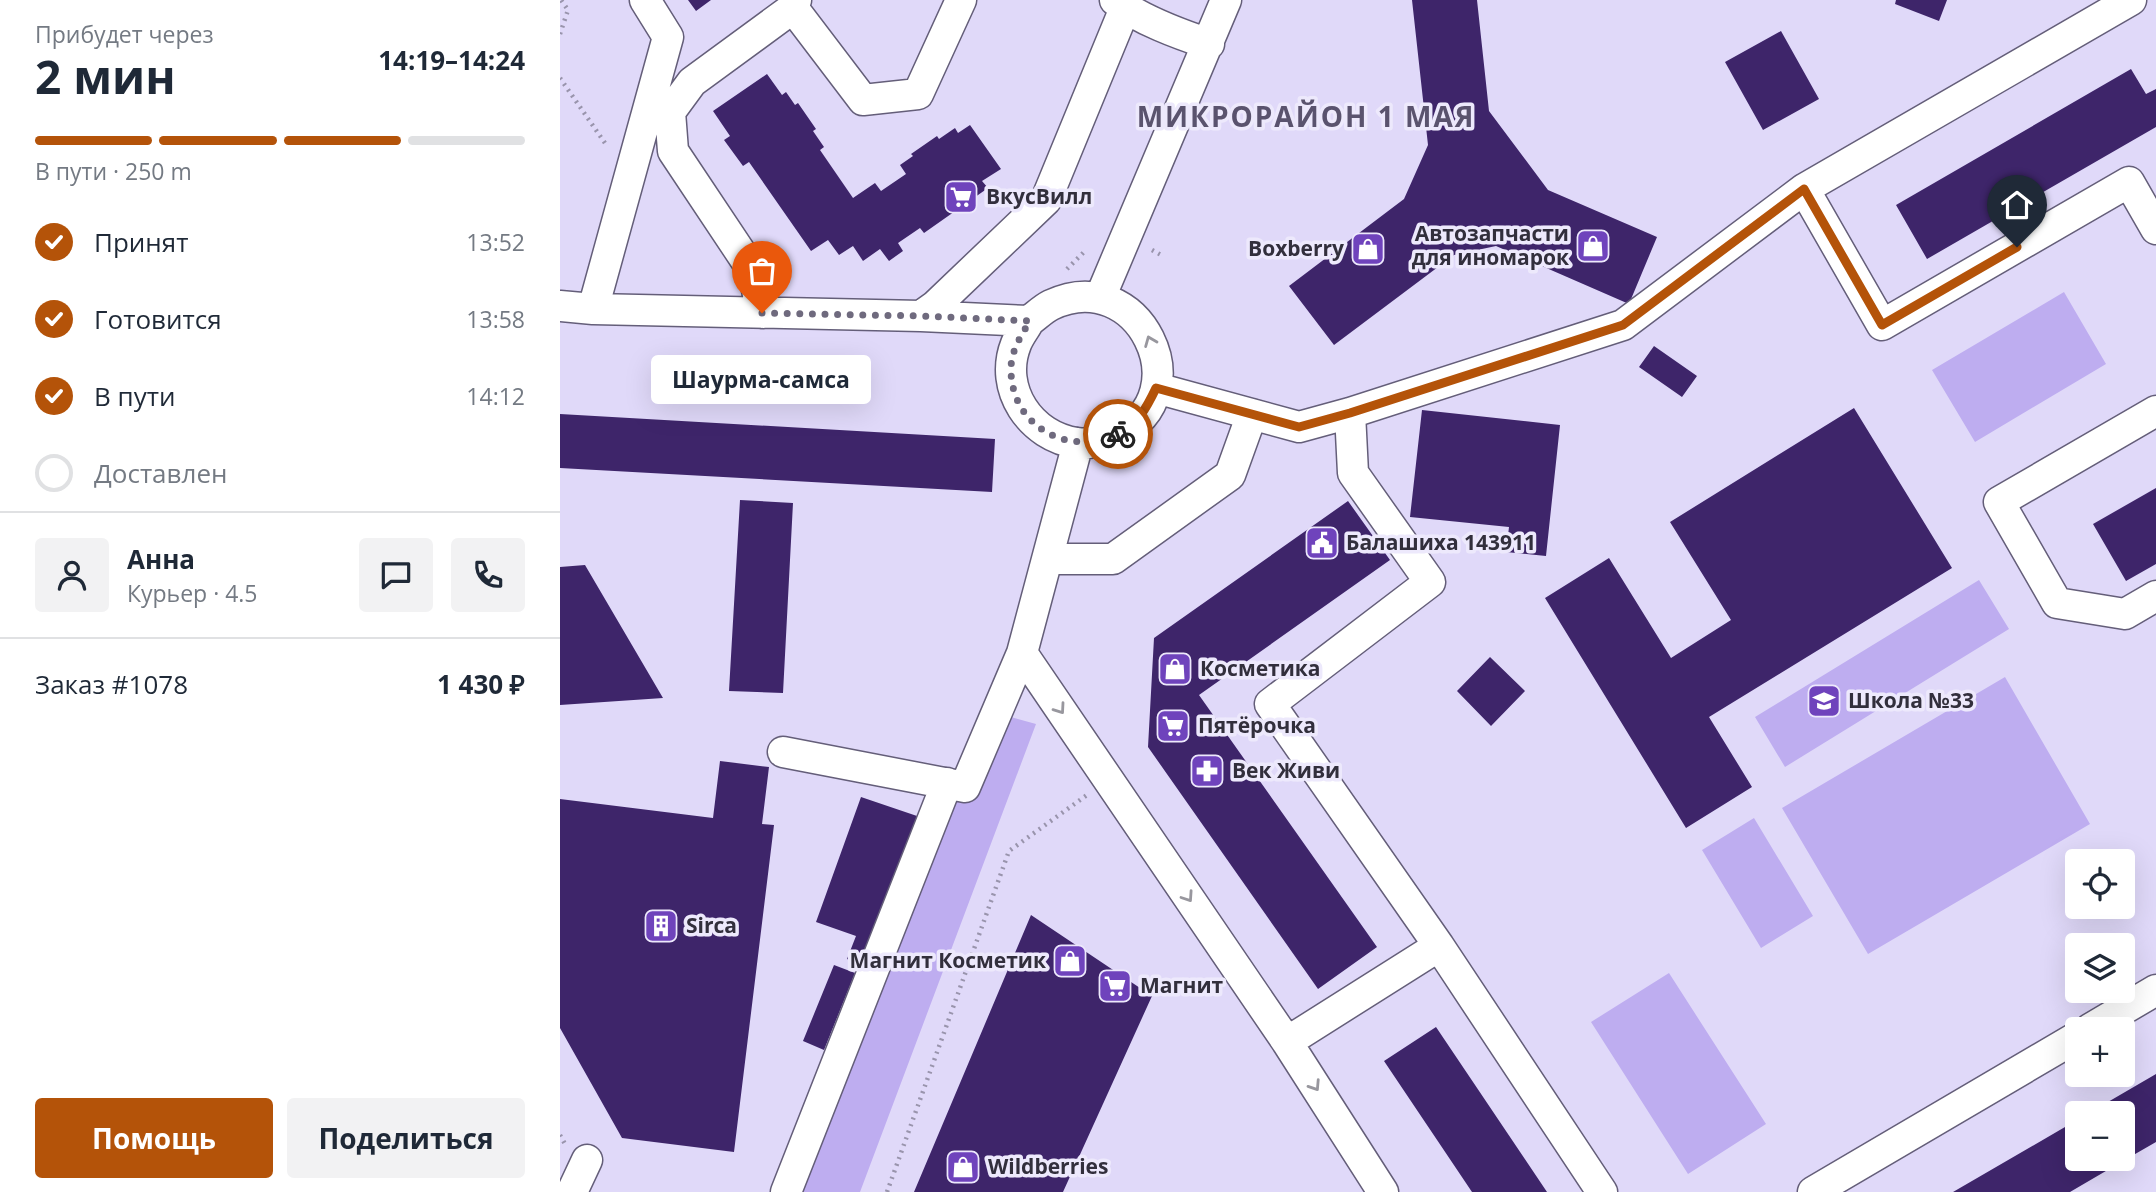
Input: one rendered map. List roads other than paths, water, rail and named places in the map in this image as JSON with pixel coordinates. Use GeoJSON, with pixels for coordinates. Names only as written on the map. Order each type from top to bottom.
{"type":"FeatureCollection","features":[{"type":"Feature","properties":{"kind":"street"},"geometry":{"type":"LineString","coordinates":[[593,309],[668,37],[645,0]]}},
{"type":"Feature","properties":{"kind":"street"},"geometry":{"type":"LineString","coordinates":[[762,313],[753,271],[673,151],[670,112],[692,82],[794,4],[863,100],[918,94],[961,0]]}},
{"type":"Feature","properties":{"kind":"street"},"geometry":{"type":"LineString","coordinates":[[1100,298],[1226,0]]}},
{"type":"Feature","properties":{"kind":"street"},"geometry":{"type":"LineString","coordinates":[[1156,388],[1299,427],[1623,325],[1804,189],[2131,0]]}},
{"type":"Feature","properties":{"kind":"street"},"geometry":{"type":"LineString","coordinates":[[921,316],[935,306],[1046,200],[1120,4],[1182,35],[1209,44]]}},
{"type":"Feature","properties":{"kind":"street"},"geometry":{"type":"LineString","coordinates":[[1804,189],[1882,325],[2129,182],[2156,229]]}},
{"type":"Feature","properties":{"kind":"street"},"geometry":{"type":"LineString","coordinates":[[1074,298],[1100,298],[1127,310],[1147,331],[1157,358],[1156,388],[1146,411],[1127,430],[1104,441],[1078,443],[1052,436],[1031,421],[1016,398],[1011,371],[1016,345],[1030,321],[1050,306],[1074,298]]}},
{"type":"Feature","properties":{"kind":"street"},"geometry":{"type":"LineString","coordinates":[[560,306],[1030,321]]}},
{"type":"Feature","properties":{"kind":"street"},"geometry":{"type":"LineString","coordinates":[[2156,411],[1999,502],[2057,603],[2125,614],[2156,596]]}},
{"type":"Feature","properties":{"kind":"street"},"geometry":{"type":"LineString","coordinates":[[1350,413],[1353,473],[1430,582],[1270,704],[1439,946],[1602,1192]]}},
{"type":"Feature","properties":{"kind":"street"},"geometry":{"type":"LineString","coordinates":[[1047,559],[1113,559],[1230,475],[1252,414]]}},
{"type":"Feature","properties":{"kind":"street"},"geometry":{"type":"LineString","coordinates":[[783,752],[965,787],[1022,653],[1078,443]]}},
{"type":"Feature","properties":{"kind":"street"},"geometry":{"type":"LineString","coordinates":[[1022,653],[1287,1042],[1383,1192]]}},
{"type":"Feature","properties":{"kind":"street"},"geometry":{"type":"LineString","coordinates":[[786,1192],[947,783]]}},
{"type":"Feature","properties":{"kind":"street"},"geometry":{"type":"LineString","coordinates":[[1287,1042],[1439,946]]}},
{"type":"Feature","properties":{"kind":"street"},"geometry":{"type":"LineString","coordinates":[[2110,1017],[2156,990]]}},
{"type":"Feature","properties":{"kind":"street"},"geometry":{"type":"LineString","coordinates":[[1813,1192],[2065,1044]]}},
{"type":"Feature","properties":{"kind":"street"},"geometry":{"type":"LineString","coordinates":[[572,1192],[587,1160]]}},
{"type":"Feature","properties":{"kind":"place","name":"ВкусВилл"},"geometry":{"type":"Point","coordinates":[961,197]}},
{"type":"Feature","properties":{"kind":"place","name":"Автозапчасти для иномарок"},"geometry":{"type":"Point","coordinates":[1593,246]}},
{"type":"Feature","properties":{"kind":"place","name":"Boxberry"},"geometry":{"type":"Point","coordinates":[1368,249]}},
{"type":"Feature","properties":{"kind":"place","name":"Шаурма-самса"},"geometry":{"type":"Point","coordinates":[762,313]}},
{"type":"Feature","properties":{"kind":"place","name":"Балашиха 143911"},"geometry":{"type":"Point","coordinates":[1322,543]}},
{"type":"Feature","properties":{"kind":"place","name":"Косметика"},"geometry":{"type":"Point","coordinates":[1175,669]}},
{"type":"Feature","properties":{"kind":"place","name":"Школа №33"},"geometry":{"type":"Point","coordinates":[1824,701]}},
{"type":"Feature","properties":{"kind":"place","name":"Пятёрочка"},"geometry":{"type":"Point","coordinates":[1173,726]}},
{"type":"Feature","properties":{"kind":"place","name":"Век Живи"},"geometry":{"type":"Point","coordinates":[1207,771]}},
{"type":"Feature","properties":{"kind":"place","name":"Sirca"},"geometry":{"type":"Point","coordinates":[661,926]}},
{"type":"Feature","properties":{"kind":"place","name":"Магнит Косметик"},"geometry":{"type":"Point","coordinates":[1070,961]}},
{"type":"Feature","properties":{"kind":"place","name":"Магнит"},"geometry":{"type":"Point","coordinates":[1115,986]}},
{"type":"Feature","properties":{"kind":"place","name":"Wildberries"},"geometry":{"type":"Point","coordinates":[963,1167]}},
{"type":"Feature","properties":{"kind":"district","name":"МИКРОРАЙОН 1 МАЯ"},"geometry":{"type":"Point","coordinates":[1306,117]}}]}
